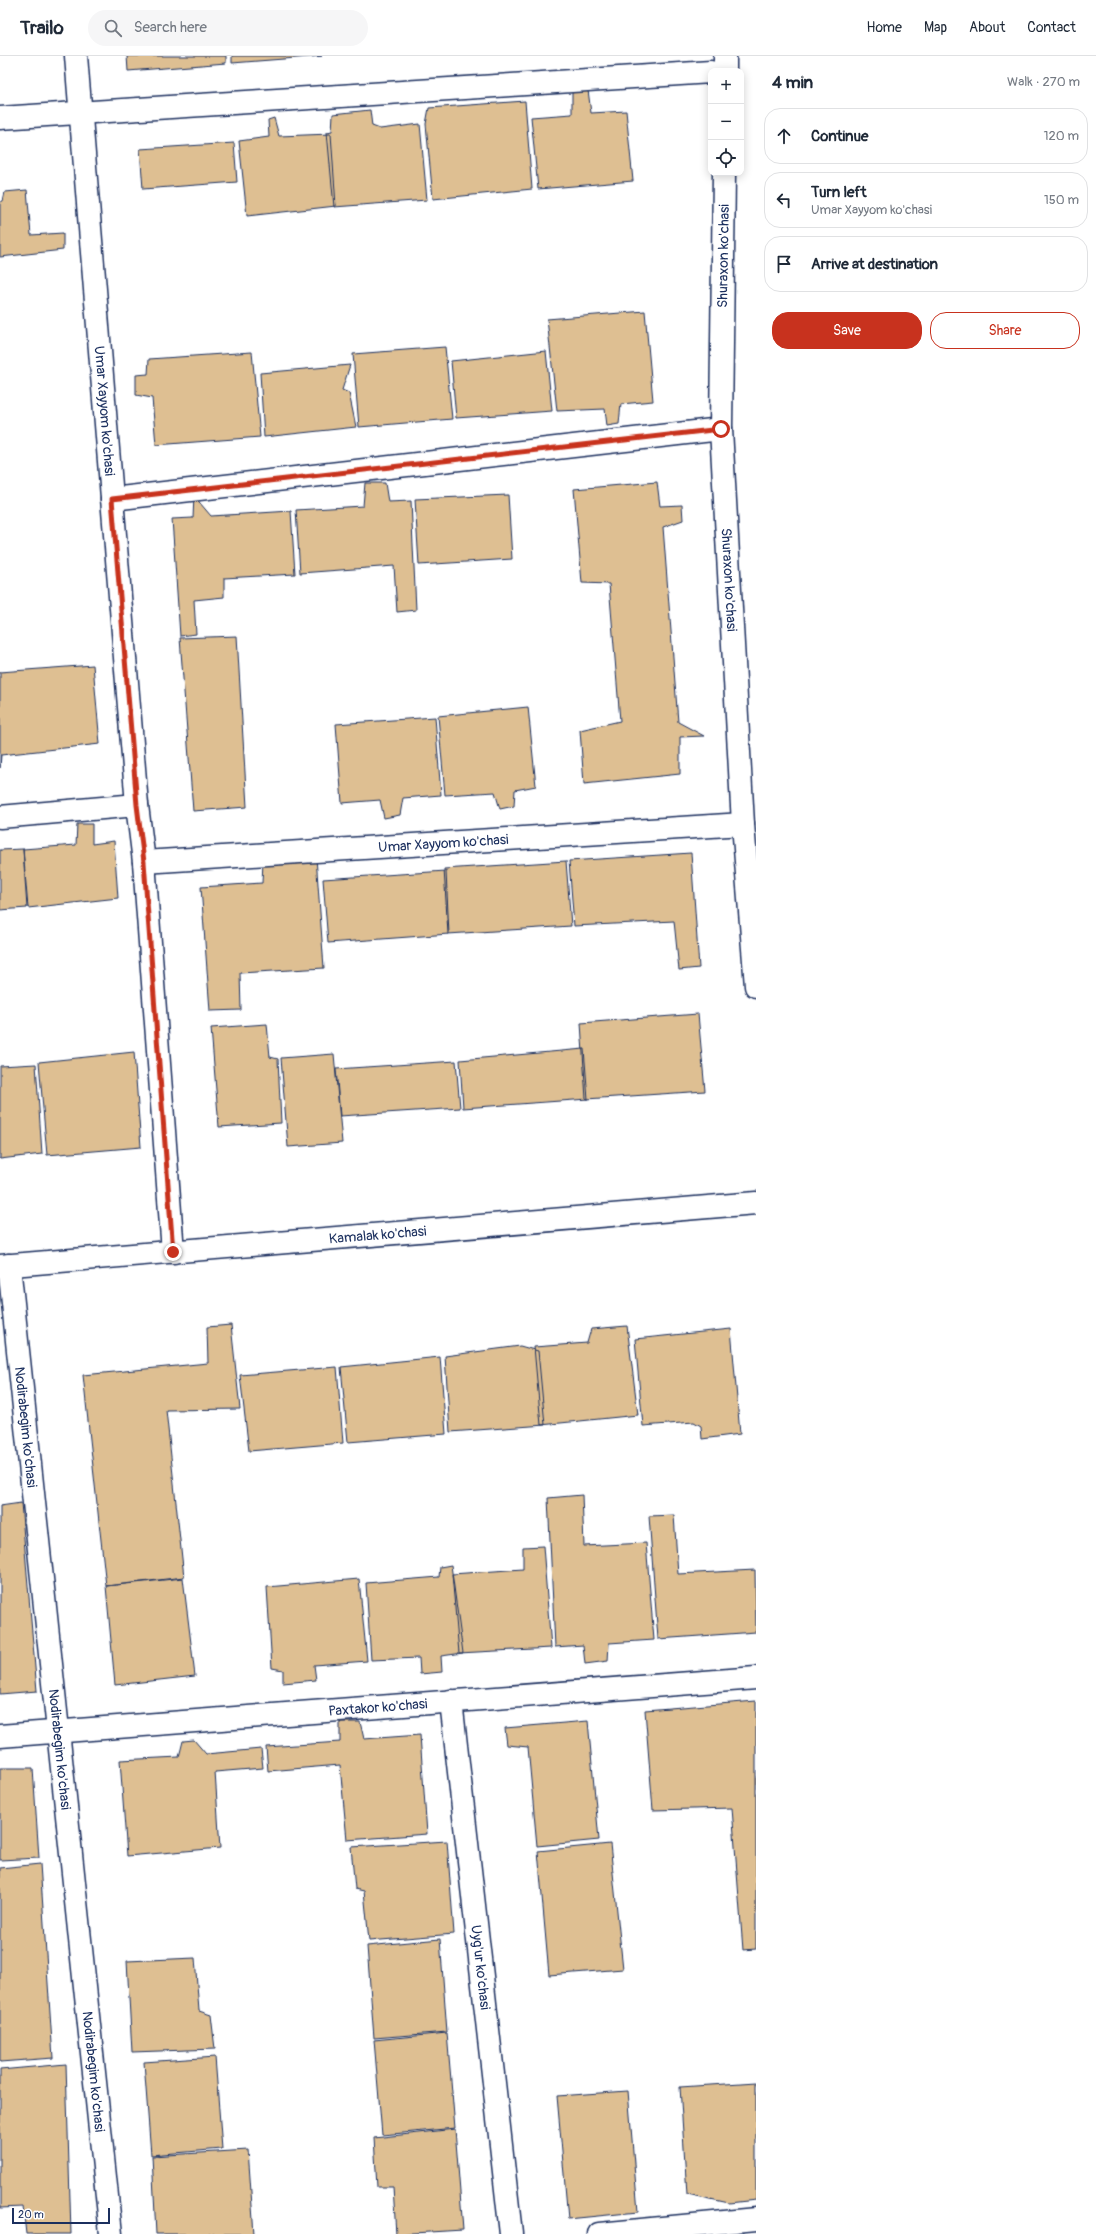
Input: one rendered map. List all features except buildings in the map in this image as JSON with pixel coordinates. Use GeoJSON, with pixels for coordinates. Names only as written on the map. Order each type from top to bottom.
{"type":"FeatureCollection","features":[{"type":"Feature","properties":{"kind":"street","name":"Umar Xayyom ko'chasi"},"geometry":{"type":"LineString","coordinates":[[76,56],[137,805],[144,862],[173,1252]]}},
{"type":"Feature","properties":{"kind":"street"},"geometry":{"type":"LineString","coordinates":[[725,56],[725,68]]}},
{"type":"Feature","properties":{"kind":"street"},"geometry":{"type":"LineString","coordinates":[[0,118],[708,72]]}},
{"type":"Feature","properties":{"kind":"street","name":"Shuraxon ko'chasi"},"geometry":{"type":"LineString","coordinates":[[724,176],[721,429],[743,824],[750,846],[756,986]]}},
{"type":"Feature","properties":{"kind":"street"},"geometry":{"type":"LineString","coordinates":[[112,499],[721,429]]}},
{"type":"Feature","properties":{"kind":"street"},"geometry":{"type":"LineString","coordinates":[[0,817],[137,805]]}},
{"type":"Feature","properties":{"kind":"street","name":"Umar Xayyom ko'chasi"},"geometry":{"type":"LineString","coordinates":[[144,862],[743,824]]}},
{"type":"Feature","properties":{"kind":"street","name":"Kamalak ko'chasi"},"geometry":{"type":"LineString","coordinates":[[4,1265],[756,1203]]}},
{"type":"Feature","properties":{"kind":"street","name":"Nodirabegim ko'chasi"},"geometry":{"type":"LineString","coordinates":[[4,1265],[58,1731],[111,2234]]}},
{"type":"Feature","properties":{"kind":"street","name":"Paxtakor ko'chasi"},"geometry":{"type":"LineString","coordinates":[[0,1736],[756,1678]]}},
{"type":"Feature","properties":{"kind":"street","name":"Uyg'ur ko'chasi"},"geometry":{"type":"LineString","coordinates":[[451,1701],[511,2234]]}},
{"type":"Feature","properties":{"kind":"street"},"geometry":{"type":"LineString","coordinates":[[599,2234],[756,2219]]}},
{"type":"Feature","properties":{"kind":"route"},"geometry":{"type":"LineString","coordinates":[[173,1252],[144,862],[137,805],[112,499],[721,429]]}}]}
